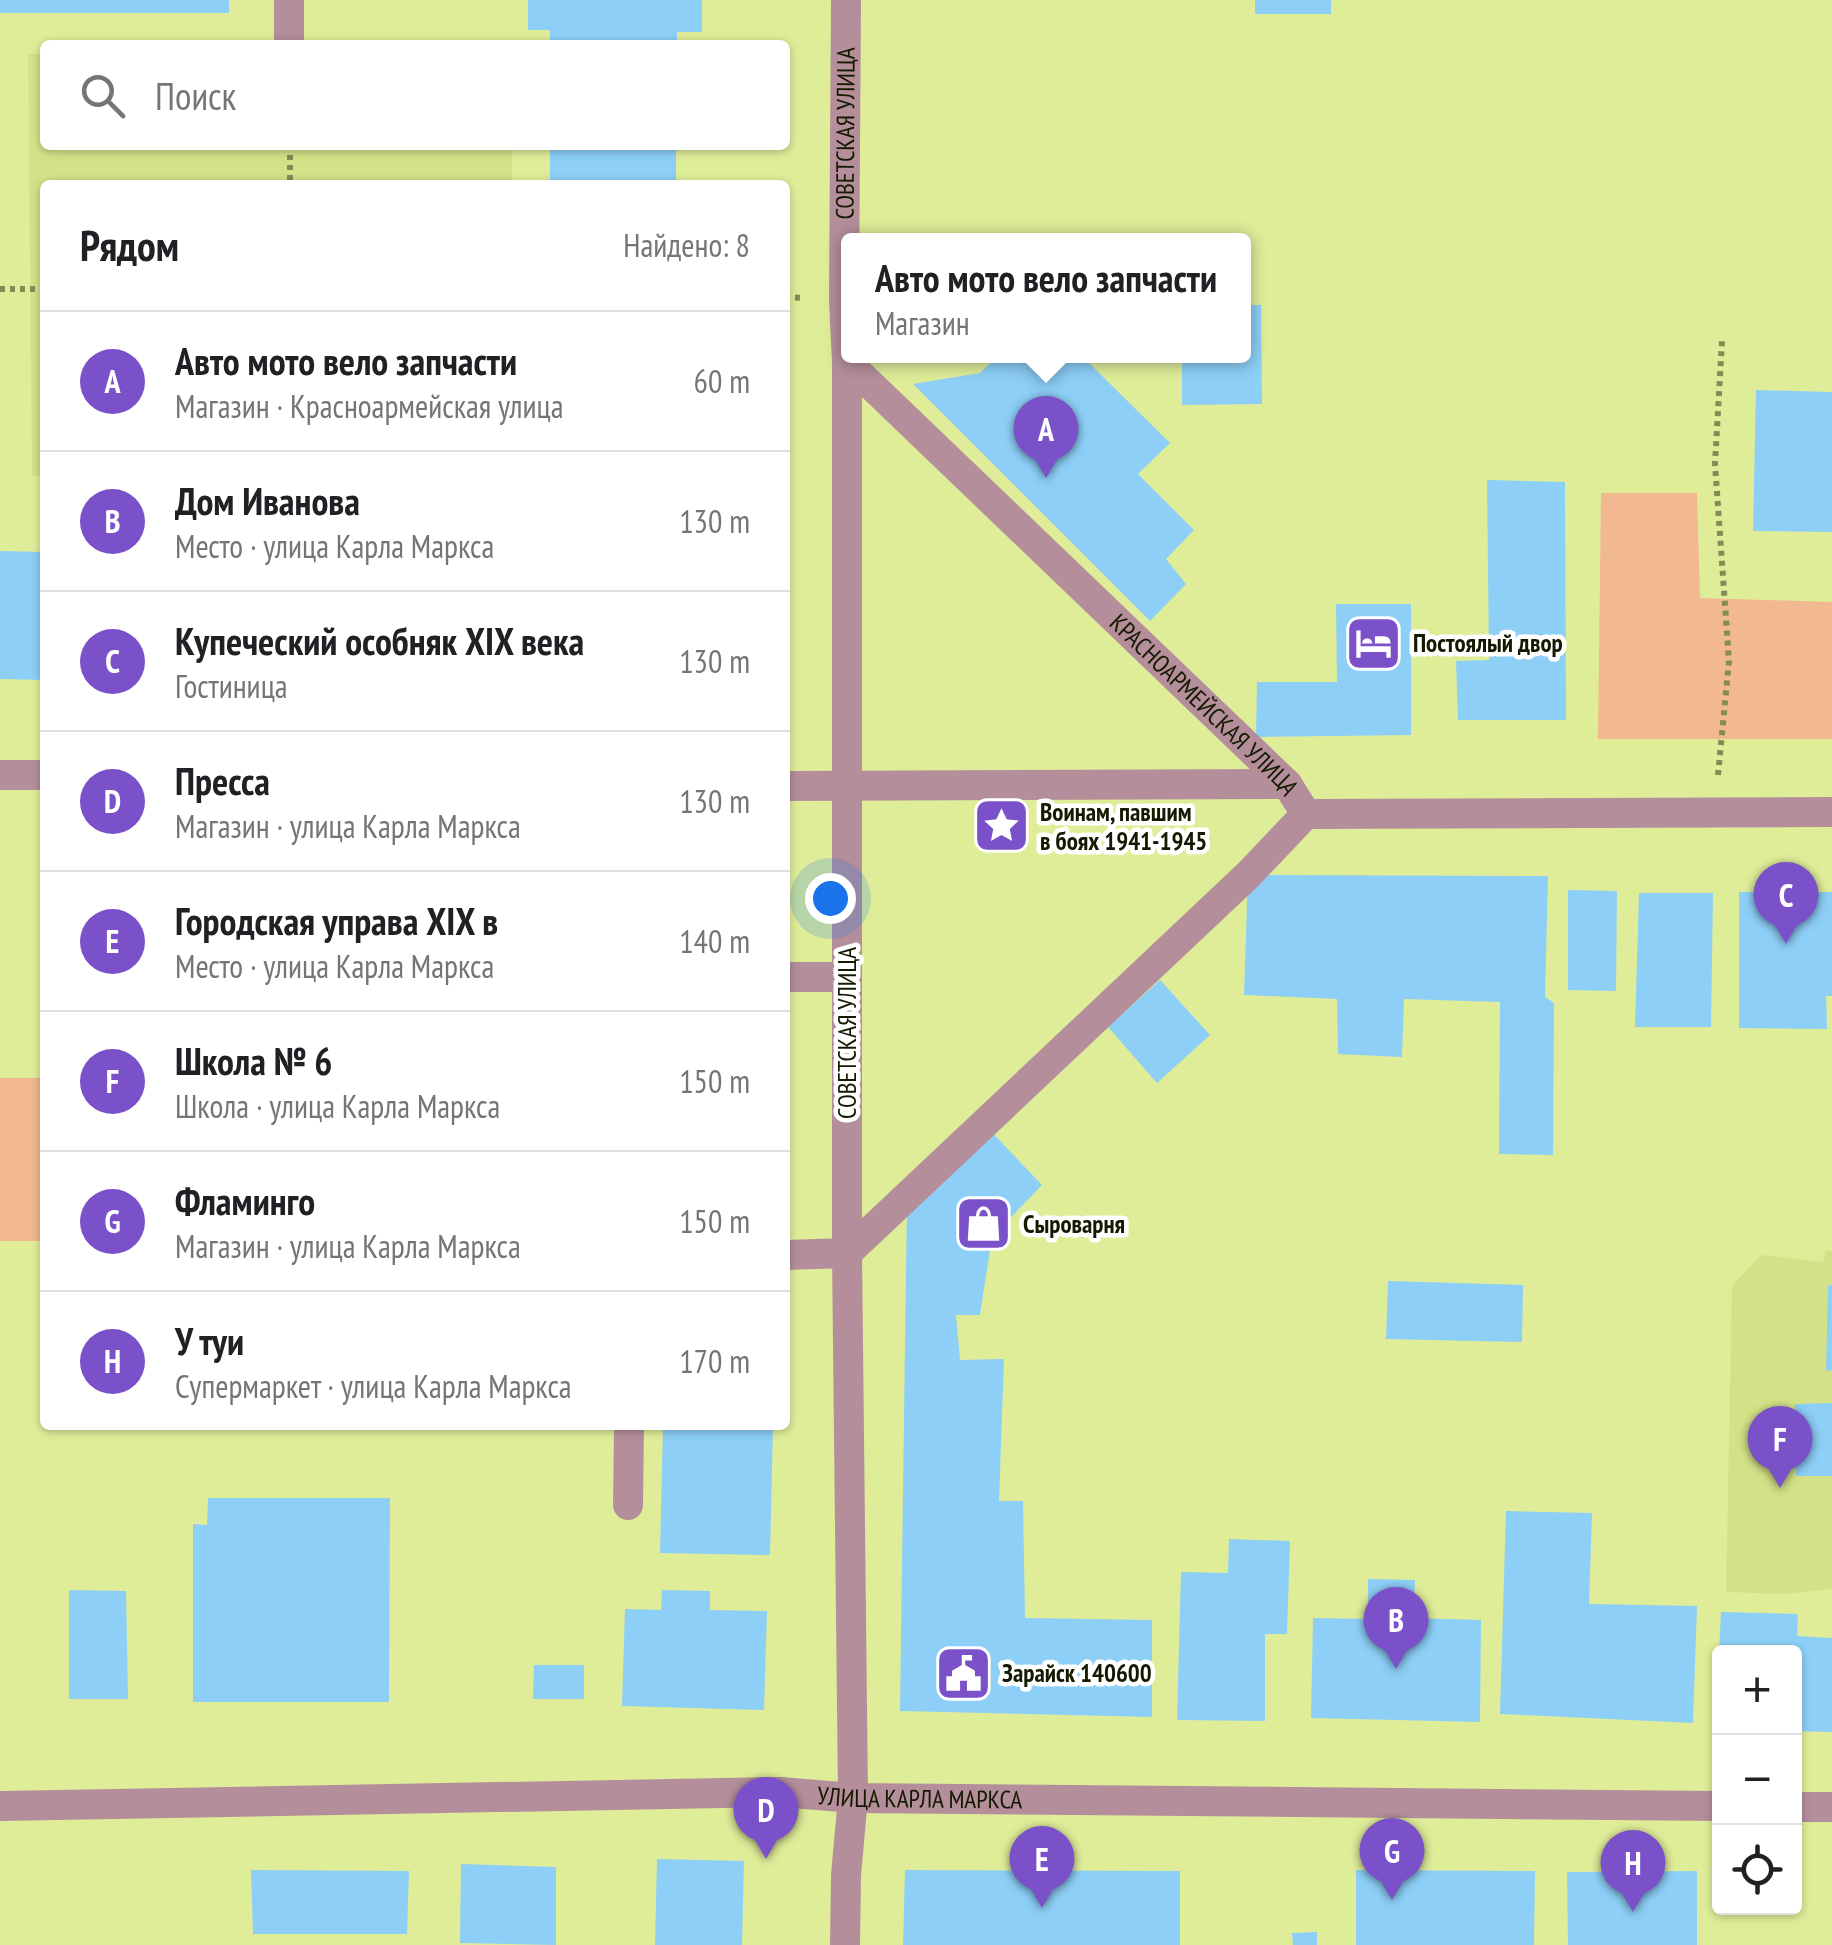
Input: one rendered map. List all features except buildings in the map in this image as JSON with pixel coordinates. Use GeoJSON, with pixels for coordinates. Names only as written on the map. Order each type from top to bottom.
{"type":"FeatureCollection","features":[{"type":"Feature","properties":{"kind":"street"},"geometry":{"type":"LineString","coordinates":[[289,0],[289,40]]}},
{"type":"Feature","properties":{"kind":"street","name":"СОВЕТСКАЯ УЛИЦА"},"geometry":{"type":"LineString","coordinates":[[844,233],[846,0]]}},
{"type":"Feature","properties":{"kind":"street","name":"СОВЕТСКАЯ УЛИЦА"},"geometry":{"type":"LineString","coordinates":[[845,1945],[853,1798],[847,1253],[847,363]]}},
{"type":"Feature","properties":{"kind":"street","name":"КРАСНОАРМЕЙСКАЯ УЛИЦА"},"geometry":{"type":"LineString","coordinates":[[848,363],[1287,784],[1306,814],[1832,812]]}},
{"type":"Feature","properties":{"kind":"street"},"geometry":{"type":"LineString","coordinates":[[0,775],[40,775]]}},
{"type":"Feature","properties":{"kind":"street"},"geometry":{"type":"LineString","coordinates":[[790,786],[1287,784]]}},
{"type":"Feature","properties":{"kind":"street"},"geometry":{"type":"LineString","coordinates":[[790,1255],[847,1253],[1234,888],[1306,814]]}},
{"type":"Feature","properties":{"kind":"street"},"geometry":{"type":"LineString","coordinates":[[790,977],[847,977]]}},
{"type":"Feature","properties":{"kind":"street"},"geometry":{"type":"LineString","coordinates":[[628,1505],[630,1430]]}},
{"type":"Feature","properties":{"kind":"street","name":"УЛИЦА КАРЛА МАРКСА"},"geometry":{"type":"LineString","coordinates":[[0,1806],[780,1792],[853,1798],[1712,1806]]}},
{"type":"Feature","properties":{"kind":"street"},"geometry":{"type":"LineString","coordinates":[[1802,1807],[1832,1807]]}},
{"type":"Feature","properties":{"kind":"path"},"geometry":{"type":"LineString","coordinates":[[290,150],[290,180]]}},
{"type":"Feature","properties":{"kind":"path"},"geometry":{"type":"LineString","coordinates":[[0,289],[40,289]]}},
{"type":"Feature","properties":{"kind":"path"},"geometry":{"type":"LineString","coordinates":[[1717,785],[1729,661],[1715,464],[1722,341]]}},
{"type":"Feature","properties":{"kind":"shaded area"},"geometry":{"type":"Polygon","coordinates":[[[28,54],[40,54],[40,150],[512,150],[512,180],[40,180],[40,476],[32,476],[28,54]]]}},
{"type":"Feature","properties":{"kind":"shaded area"},"geometry":{"type":"Polygon","coordinates":[[[1601,493],[1697,493],[1700,598],[1832,602],[1832,739],[1598,739],[1601,493]]]}},
{"type":"Feature","properties":{"kind":"shaded area"},"geometry":{"type":"Polygon","coordinates":[[[0,1078],[40,1078],[40,1241],[0,1241],[0,1078]]]}},
{"type":"Feature","properties":{"kind":"shaded area"},"geometry":{"type":"Polygon","coordinates":[[[1826,1251],[1832,1251],[1832,1589],[1783,1594],[1726,1592],[1732,1286],[1761,1255],[1823,1262],[1826,1251]]]}},
{"type":"Feature","properties":{"kind":"place","name":"Авто мото вело запчасти"},"geometry":{"type":"Point","coordinates":[1046,478]}},
{"type":"Feature","properties":{"kind":"place","name":"Постоялый двор"},"geometry":{"type":"Point","coordinates":[1374,643]}},
{"type":"Feature","properties":{"kind":"place","name":"Воинам, павшим в боях 1941-1945"},"geometry":{"type":"Point","coordinates":[1001,826]}},
{"type":"Feature","properties":{"kind":"place","name":"Купеческий особняк XIX века"},"geometry":{"type":"Point","coordinates":[1786,944]}},
{"type":"Feature","properties":{"kind":"place","name":"Сыроварня"},"geometry":{"type":"Point","coordinates":[984,1224]}},
{"type":"Feature","properties":{"kind":"place","name":"Школа № 6"},"geometry":{"type":"Point","coordinates":[1780,1488]}},
{"type":"Feature","properties":{"kind":"place","name":"Дом Иванова"},"geometry":{"type":"Point","coordinates":[1396,1669]}},
{"type":"Feature","properties":{"kind":"place","name":"Зарайск 140600"},"geometry":{"type":"Point","coordinates":[963,1673]}},
{"type":"Feature","properties":{"kind":"place","name":"Пресса"},"geometry":{"type":"Point","coordinates":[766,1859]}},
{"type":"Feature","properties":{"kind":"place","name":"Фламинго"},"geometry":{"type":"Point","coordinates":[1392,1900]}},
{"type":"Feature","properties":{"kind":"place","name":"Городская управа XIX в"},"geometry":{"type":"Point","coordinates":[1042,1908]}},
{"type":"Feature","properties":{"kind":"place","name":"У туи"},"geometry":{"type":"Point","coordinates":[1633,1912]}}]}
